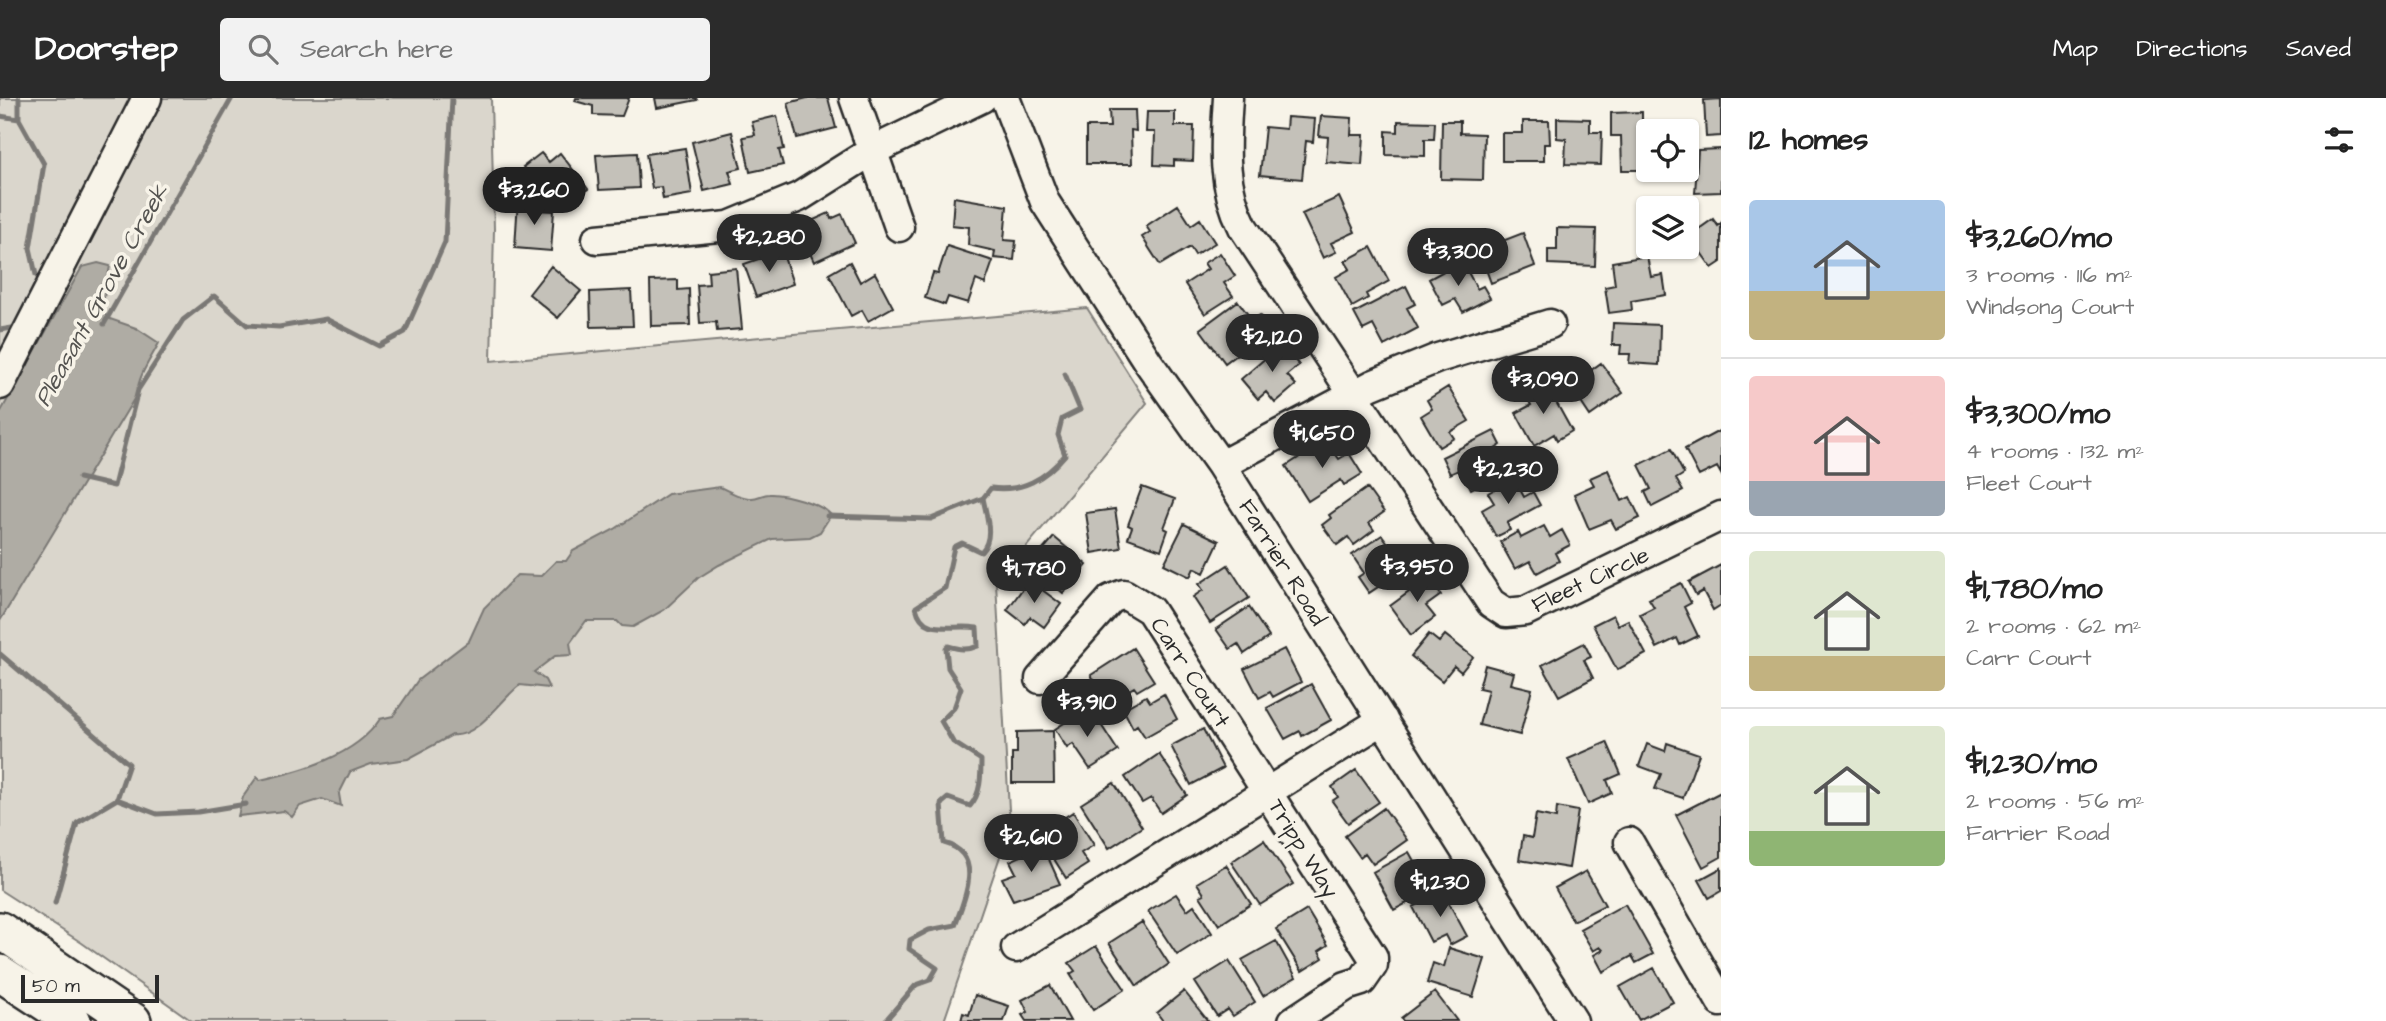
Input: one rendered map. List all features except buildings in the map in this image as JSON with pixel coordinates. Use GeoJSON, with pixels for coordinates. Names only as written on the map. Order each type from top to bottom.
{"type":"FeatureCollection","features":[{"type":"Feature","properties":{"kind":"main road"},"geometry":{"type":"LineString","coordinates":[[0,930],[133,1021]]}},
{"type":"Feature","properties":{"kind":"main road"},"geometry":{"type":"LineString","coordinates":[[0,973],[73,1021]]}},
{"type":"Feature","properties":{"kind":"street"},"geometry":{"type":"LineString","coordinates":[[0,385],[147,98]]}},
{"type":"Feature","properties":{"kind":"street"},"geometry":{"type":"LineString","coordinates":[[854,98],[899,227]]}},
{"type":"Feature","properties":{"kind":"street"},"geometry":{"type":"LineString","coordinates":[[597,239],[729,226],[799,197],[872,151],[982,98]]}},
{"type":"Feature","properties":{"kind":"street","name":"Farrier Road"},"geometry":{"type":"LineString","coordinates":[[1005,98],[1045,202],[1148,362],[1221,465],[1573,1021]]}},
{"type":"Feature","properties":{"kind":"street","name":"Fleet Circle"},"geometry":{"type":"LineString","coordinates":[[1228,98],[1225,157],[1232,205],[1481,593],[1506,613],[1527,611],[1721,516]]}},
{"type":"Feature","properties":{"kind":"street"},"geometry":{"type":"LineString","coordinates":[[1221,465],[1353,393],[1438,358],[1550,324]]}},
{"type":"Feature","properties":{"kind":"street","name":"Carr Court"},"geometry":{"type":"LineString","coordinates":[[1040,678],[1111,599],[1124,594],[1139,601],[1150,610],[1182,655],[1267,790]]}},
{"type":"Feature","properties":{"kind":"street"},"geometry":{"type":"LineString","coordinates":[[1016,948],[1383,720]]}},
{"type":"Feature","properties":{"kind":"street","name":"Tripp Way"},"geometry":{"type":"LineString","coordinates":[[1267,790],[1373,957],[1373,965],[1362,981],[1346,986],[1293,1021]]}},
{"type":"Feature","properties":{"kind":"street"},"geometry":{"type":"LineString","coordinates":[[1629,842],[1721,1002]]}},
{"type":"Feature","properties":{"kind":"street"},"geometry":{"type":"LineString","coordinates":[[1705,1021],[1721,1011]]}},
{"type":"Feature","properties":{"kind":"shaded area"},"geometry":{"type":"Polygon","coordinates":[[[0,98],[491,98],[494,229],[491,361],[1087,308],[1147,403],[996,583],[1010,827],[944,1021],[192,1021],[82,943],[0,890],[0,98]]]}},
{"type":"Feature","properties":{"kind":"water"},"geometry":{"type":"Polygon","coordinates":[[[98,263],[110,266],[102,308],[107,318],[136,328],[159,343],[142,374],[137,394],[0,621],[0,413],[82,267],[98,263]]]}},
{"type":"Feature","properties":{"kind":"water"},"geometry":{"type":"Polygon","coordinates":[[[720,487],[748,498],[769,494],[793,497],[820,507],[831,515],[820,532],[810,537],[772,539],[719,565],[698,578],[664,610],[633,627],[622,626],[617,621],[586,621],[570,643],[572,655],[555,656],[534,672],[545,680],[549,688],[520,685],[471,730],[452,735],[408,759],[371,764],[350,772],[339,794],[341,806],[322,799],[300,806],[292,817],[284,811],[238,816],[243,797],[257,777],[260,780],[326,760],[357,743],[380,719],[393,716],[418,680],[469,641],[484,608],[517,575],[541,576],[556,561],[566,561],[573,551],[615,529],[668,494],[720,487]]]}},
{"type":"Feature","properties":{"kind":"waterway"},"geometry":{"type":"LineString","coordinates":[[19,98],[19,119],[44,164],[30,248],[36,275],[42,282]]}},
{"type":"Feature","properties":{"kind":"waterway","name":"Pleasant Grove Creek"},"geometry":{"type":"LineString","coordinates":[[104,324],[232,98]]}},
{"type":"Feature","properties":{"kind":"waterway"},"geometry":{"type":"LineString","coordinates":[[79,478],[114,486],[138,390],[183,320],[214,296],[247,325],[279,327],[326,319],[379,346],[405,332],[445,242],[452,98]]}},
{"type":"Feature","properties":{"kind":"waterway"},"geometry":{"type":"LineString","coordinates":[[0,116],[19,119]]}},
{"type":"Feature","properties":{"kind":"waterway"},"geometry":{"type":"LineString","coordinates":[[0,330],[18,327]]}},
{"type":"Feature","properties":{"kind":"waterway"},"geometry":{"type":"LineString","coordinates":[[827,516],[931,519],[983,498],[991,488],[1023,486],[1041,477],[1065,455],[1058,435],[1062,419],[1080,410],[1065,374]]}},
{"type":"Feature","properties":{"kind":"waterway"},"geometry":{"type":"LineString","coordinates":[[885,1021],[916,985],[930,980],[937,968],[909,949],[910,940],[929,930],[955,925],[967,890],[969,878],[964,857],[957,849],[944,843],[941,804],[948,798],[970,806],[978,790],[981,760],[953,742],[941,721],[954,708],[961,688],[948,668],[946,648],[967,649],[978,646],[977,628],[932,626],[925,623],[916,607],[945,588],[954,547],[962,543],[981,552],[985,546],[989,533],[983,498]]}},
{"type":"Feature","properties":{"kind":"waterway"},"geometry":{"type":"LineString","coordinates":[[0,654],[129,764],[117,799],[77,823],[55,903]]}},
{"type":"Feature","properties":{"kind":"waterway"},"geometry":{"type":"LineString","coordinates":[[117,799],[157,814],[198,812],[246,804]]}}]}
